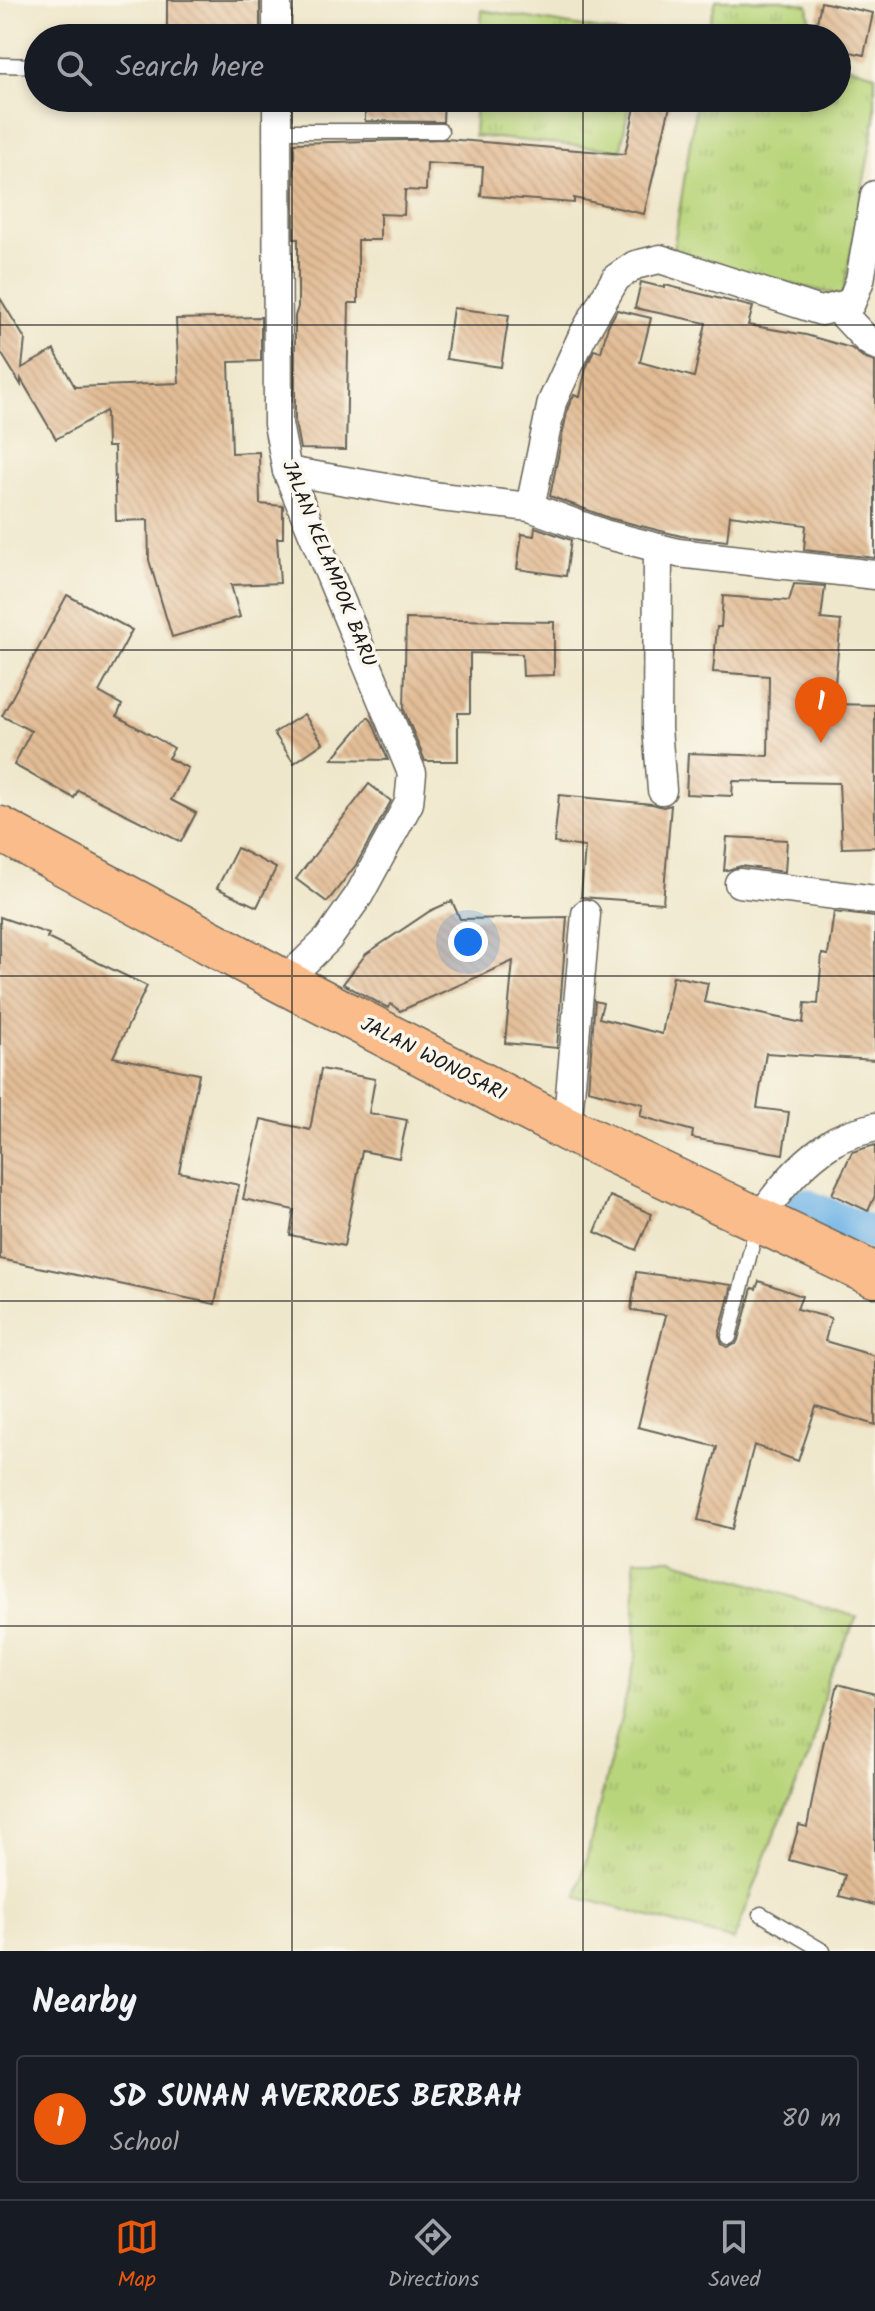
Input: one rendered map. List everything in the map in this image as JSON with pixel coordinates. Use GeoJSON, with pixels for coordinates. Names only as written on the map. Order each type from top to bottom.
{"type":"FeatureCollection","features":[{"type":"Feature","properties":{"kind":"highway","name":"JALAN WONOSARI"},"geometry":{"type":"LineString","coordinates":[[0,829],[284,982],[567,1129],[875,1275]]}},
{"type":"Feature","properties":{"kind":"street"},"geometry":{"type":"LineString","coordinates":[[277,0],[277,24]]}},
{"type":"Feature","properties":{"kind":"street","name":"JALAN KELAMPOK BARU"},"geometry":{"type":"LineString","coordinates":[[277,112],[278,424],[287,471],[412,773],[409,803],[359,895],[328,939],[284,982]]}},
{"type":"Feature","properties":{"kind":"street"},"geometry":{"type":"LineString","coordinates":[[530,507],[552,402],[582,337],[616,278],[635,265],[660,259],[821,311],[851,303],[860,280],[875,196]]}},
{"type":"Feature","properties":{"kind":"street"},"geometry":{"type":"LineString","coordinates":[[836,307],[875,345]]}},
{"type":"Feature","properties":{"kind":"street"},"geometry":{"type":"LineString","coordinates":[[287,471],[440,497],[530,507],[604,534],[678,553],[875,575]]}},
{"type":"Feature","properties":{"kind":"street"},"geometry":{"type":"LineString","coordinates":[[658,548],[657,728],[662,790]]}},
{"type":"Feature","properties":{"kind":"street"},"geometry":{"type":"LineString","coordinates":[[739,883],[875,900]]}},
{"type":"Feature","properties":{"kind":"street"},"geometry":{"type":"LineString","coordinates":[[567,1129],[586,914]]}},
{"type":"Feature","properties":{"kind":"street"},"geometry":{"type":"LineString","coordinates":[[758,1221],[777,1192],[800,1167],[835,1140],[875,1127]]}},
{"type":"Feature","properties":{"kind":"lane"},"geometry":{"type":"LineString","coordinates":[[0,65],[24,66]]}},
{"type":"Feature","properties":{"kind":"lane"},"geometry":{"type":"LineString","coordinates":[[277,131],[441,131]]}},
{"type":"Feature","properties":{"kind":"lane"},"geometry":{"type":"LineString","coordinates":[[729,1337],[758,1221]]}},
{"type":"Feature","properties":{"kind":"lane"},"geometry":{"type":"LineString","coordinates":[[761,1914],[823,1951]]}},
{"type":"Feature","properties":{"kind":"green space"},"geometry":{"type":"Polygon","coordinates":[[[716,0],[782,0],[808,5],[810,24],[710,24],[716,0]]]}},
{"type":"Feature","properties":{"kind":"green space"},"geometry":{"type":"Polygon","coordinates":[[[482,10],[564,24],[481,24],[482,10]]]}},
{"type":"Feature","properties":{"kind":"green space"},"geometry":{"type":"Polygon","coordinates":[[[851,67],[875,74],[875,120],[843,296],[672,257],[695,112],[851,112],[851,67]]]}},
{"type":"Feature","properties":{"kind":"green space"},"geometry":{"type":"Polygon","coordinates":[[[475,112],[628,112],[621,150],[474,136],[475,112]]]}},
{"type":"Feature","properties":{"kind":"green space"},"geometry":{"type":"Polygon","coordinates":[[[634,1559],[670,1559],[857,1617],[828,1679],[811,1752],[776,1830],[734,1940],[577,1897],[636,1656],[634,1559]]]}},
{"type":"Feature","properties":{"kind":"building"},"geometry":{"type":"Polygon","coordinates":[[[167,0],[260,0],[260,24],[167,24],[167,0]]]}},
{"type":"Feature","properties":{"kind":"building"},"geometry":{"type":"Polygon","coordinates":[[[821,2],[873,13],[864,55],[851,52],[851,24],[817,24],[821,2]]]}},
{"type":"Feature","properties":{"kind":"building"},"geometry":{"type":"Polygon","coordinates":[[[365,112],[443,112],[443,122],[365,121],[365,112]]]}},
{"type":"Feature","properties":{"kind":"building"},"geometry":{"type":"Polygon","coordinates":[[[634,112],[669,112],[644,214],[574,198],[574,203],[481,196],[483,167],[427,163],[426,191],[405,190],[404,215],[380,214],[380,240],[358,240],[358,303],[349,303],[346,450],[300,449],[295,422],[298,239],[294,239],[294,143],[446,139],[625,154],[634,112]]]}},
{"type":"Feature","properties":{"kind":"building"},"geometry":{"type":"Polygon","coordinates":[[[641,282],[753,307],[748,325],[806,335],[851,348],[875,362],[875,558],[804,550],[806,525],[730,515],[727,541],[681,536],[609,518],[550,496],[568,407],[574,395],[580,397],[586,368],[594,350],[601,352],[608,326],[617,310],[651,318],[640,362],[694,377],[706,323],[635,308],[641,282]]]}},
{"type":"Feature","properties":{"kind":"building"},"geometry":{"type":"Polygon","coordinates":[[[0,298],[25,339],[22,368],[54,350],[75,387],[179,383],[176,319],[261,317],[261,361],[229,362],[232,453],[259,452],[260,504],[283,506],[283,538],[277,538],[280,583],[231,585],[240,617],[172,637],[149,560],[148,520],[116,521],[114,447],[107,447],[106,411],[56,439],[21,379],[21,385],[0,351],[0,298]]]}},
{"type":"Feature","properties":{"kind":"building"},"geometry":{"type":"Polygon","coordinates":[[[453,308],[509,315],[501,367],[446,359],[453,308]]]}},
{"type":"Feature","properties":{"kind":"building"},"geometry":{"type":"Polygon","coordinates":[[[535,527],[571,540],[566,576],[517,569],[522,534],[534,536],[535,527]]]}},
{"type":"Feature","properties":{"kind":"building"},"geometry":{"type":"Polygon","coordinates":[[[794,584],[825,586],[821,619],[841,621],[833,704],[875,705],[875,847],[842,848],[839,783],[733,781],[732,796],[686,794],[688,753],[768,756],[769,676],[713,672],[723,596],[789,601],[794,584]]]}},
{"type":"Feature","properties":{"kind":"building"},"geometry":{"type":"Polygon","coordinates":[[[67,595],[132,630],[99,692],[122,705],[117,716],[174,748],[168,758],[188,768],[171,800],[196,813],[181,842],[78,790],[74,798],[14,765],[31,731],[2,716],[67,595]]]}},
{"type":"Feature","properties":{"kind":"building"},"geometry":{"type":"Polygon","coordinates":[[[406,619],[554,622],[554,675],[523,676],[522,654],[470,653],[470,713],[458,713],[458,761],[425,761],[404,710],[406,619]]]}},
{"type":"Feature","properties":{"kind":"building"},"geometry":{"type":"Polygon","coordinates":[[[304,714],[323,743],[294,763],[274,733],[304,714]]]}},
{"type":"Feature","properties":{"kind":"building"},"geometry":{"type":"Polygon","coordinates":[[[368,717],[388,760],[332,759],[368,717]]]}},
{"type":"Feature","properties":{"kind":"building"},"geometry":{"type":"Polygon","coordinates":[[[369,784],[391,801],[356,865],[327,902],[296,879],[369,784]]]}},
{"type":"Feature","properties":{"kind":"building"},"geometry":{"type":"Polygon","coordinates":[[[559,795],[663,807],[671,805],[663,903],[581,897],[585,847],[554,843],[559,795]]]}},
{"type":"Feature","properties":{"kind":"building"},"geometry":{"type":"Polygon","coordinates":[[[727,837],[787,840],[785,872],[741,866],[724,871],[727,837]]]}},
{"type":"Feature","properties":{"kind":"building"},"geometry":{"type":"Polygon","coordinates":[[[237,848],[276,868],[257,907],[217,888],[237,848]]]}},
{"type":"Feature","properties":{"kind":"building"},"geometry":{"type":"Polygon","coordinates":[[[452,901],[460,919],[567,917],[557,1048],[505,1043],[513,961],[400,1011],[391,1004],[388,1008],[343,984],[366,954],[430,911],[452,901]]]}},
{"type":"Feature","properties":{"kind":"building"},"geometry":{"type":"Polygon","coordinates":[[[834,912],[875,917],[875,1060],[766,1053],[757,1108],[789,1112],[783,1154],[692,1138],[693,1131],[640,1116],[643,1104],[588,1090],[595,1001],[603,1003],[599,1018],[662,1034],[673,976],[708,983],[704,1002],[803,1023],[805,1003],[818,1004],[822,954],[828,955],[834,912]]]}},
{"type":"Feature","properties":{"kind":"building"},"geometry":{"type":"Polygon","coordinates":[[[0,917],[49,934],[47,938],[147,986],[113,1057],[199,1074],[179,1172],[239,1185],[215,1304],[0,1259],[0,917]]]}},
{"type":"Feature","properties":{"kind":"building"},"geometry":{"type":"Polygon","coordinates":[[[321,1069],[375,1079],[369,1113],[407,1120],[399,1158],[362,1151],[344,1246],[290,1235],[294,1210],[243,1199],[261,1119],[310,1130],[321,1069]]]}},
{"type":"Feature","properties":{"kind":"building"},"geometry":{"type":"Polygon","coordinates":[[[875,1145],[875,1196],[868,1211],[832,1194],[852,1152],[875,1145]]]}},
{"type":"Feature","properties":{"kind":"building"},"geometry":{"type":"Polygon","coordinates":[[[610,1196],[652,1214],[636,1250],[595,1232],[610,1196]]]}},
{"type":"Feature","properties":{"kind":"building"},"geometry":{"type":"Polygon","coordinates":[[[636,1272],[732,1285],[719,1335],[722,1344],[727,1347],[738,1340],[752,1288],[756,1289],[759,1281],[802,1296],[797,1309],[831,1318],[825,1341],[875,1356],[875,1425],[816,1407],[798,1461],[754,1445],[732,1529],[698,1520],[717,1447],[638,1427],[666,1315],[631,1310],[636,1272]]]}},
{"type":"Feature","properties":{"kind":"building"},"geometry":{"type":"Polygon","coordinates":[[[838,1684],[875,1694],[875,1905],[839,1896],[845,1875],[789,1860],[799,1825],[807,1827],[838,1684]]]}},
{"type":"Feature","properties":{"kind":"waterway"},"geometry":{"type":"LineString","coordinates":[[804,1205],[875,1235]]}},
{"type":"Feature","properties":{"kind":"place","name":"SD SUNAN AVERROES BERBAH"},"geometry":{"type":"Point","coordinates":[821,743]}}]}
